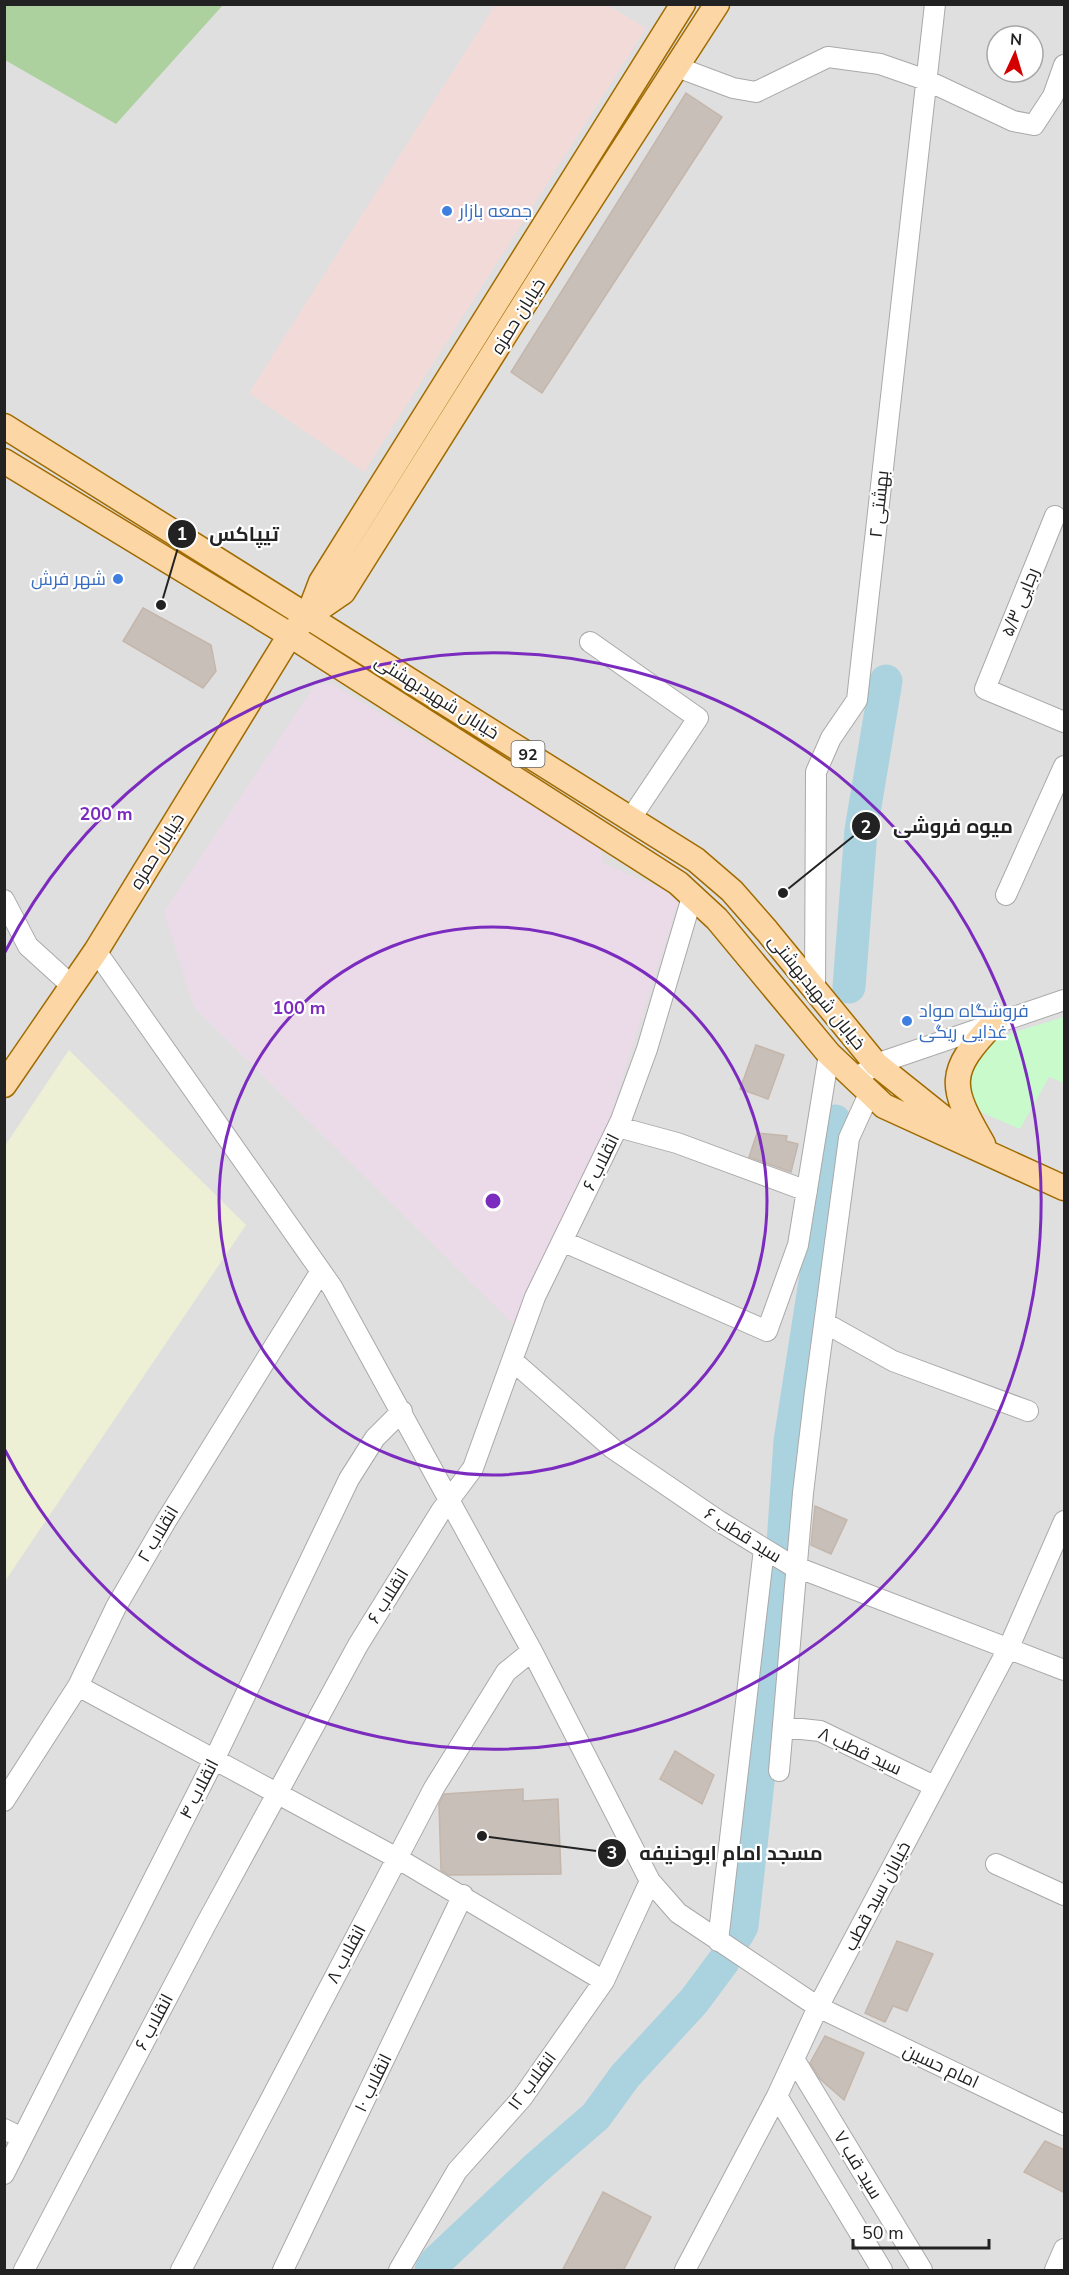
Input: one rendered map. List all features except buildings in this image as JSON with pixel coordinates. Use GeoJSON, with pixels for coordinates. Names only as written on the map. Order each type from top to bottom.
{"type":"FeatureCollection","features":[{"type":"Feature","properties":{"kind":"main road","name":"خیابان حمزه"},"geometry":{"type":"LineString","coordinates":[[308,616],[321,582],[683,4]]}},
{"type":"Feature","properties":{"kind":"main road","name":"خیابان حمزه"},"geometry":{"type":"LineString","coordinates":[[4,1085],[96,951],[290,635],[308,616],[343,592],[717,4]]}},
{"type":"Feature","properties":{"kind":"main road","name":"خیابان شهیدبهشتی"},"geometry":{"type":"LineString","coordinates":[[4,426],[696,860],[732,891],[876,1064],[991,1156]]}},
{"type":"Feature","properties":{"kind":"main road","name":"خیابان شهیدبهشتی"},"geometry":{"type":"LineString","coordinates":[[4,462],[290,635],[678,883],[717,920],[829,1054],[884,1106],[1065,1188]]}},
{"type":"Feature","properties":{"kind":"main road"},"geometry":{"type":"LineString","coordinates":[[991,1156],[962,1107],[957,1089],[962,1065],[970,1048],[995,1022]]}},
{"type":"Feature","properties":{"kind":"street","name":"بهشتی ۲"},"geometry":{"type":"LineString","coordinates":[[815,993],[816,771],[831,738],[857,700],[935,4]]}},
{"type":"Feature","properties":{"kind":"street"},"geometry":{"type":"LineString","coordinates":[[677,67],[733,88],[756,92],[828,57],[880,64],[926,80],[1014,121],[1034,125],[1059,98],[1065,65]]}},
{"type":"Feature","properties":{"kind":"street","name":"رجایی ۵/۳"},"geometry":{"type":"LineString","coordinates":[[1055,516],[985,689],[1065,722]]}},
{"type":"Feature","properties":{"kind":"street"},"geometry":{"type":"LineString","coordinates":[[590,642],[698,718],[631,818]]}},
{"type":"Feature","properties":{"kind":"street"},"geometry":{"type":"LineString","coordinates":[[1006,895],[1065,766]]}},
{"type":"Feature","properties":{"kind":"street","name":"انقلاب ۶"},"geometry":{"type":"LineString","coordinates":[[24,2271],[277,1791],[358,1645],[450,1498],[473,1468],[536,1297],[618,1127],[647,1049],[693,897]]}},
{"type":"Feature","properties":{"kind":"street"},"geometry":{"type":"LineString","coordinates":[[4,900],[28,946],[72,986]]}},
{"type":"Feature","properties":{"kind":"street","name":"امام حسین"},"geometry":{"type":"LineString","coordinates":[[96,951],[321,1271],[450,1498],[532,1651],[650,1881],[678,1913],[818,2007],[1065,2125]]}},
{"type":"Feature","properties":{"kind":"street"},"geometry":{"type":"LineString","coordinates":[[779,1771],[803,1493],[849,1138],[862,1087],[876,1064],[1065,1000]]}},
{"type":"Feature","properties":{"kind":"street"},"geometry":{"type":"LineString","coordinates":[[562,1241],[767,1331],[798,1245],[829,1054]]}},
{"type":"Feature","properties":{"kind":"street"},"geometry":{"type":"LineString","coordinates":[[618,1127],[677,1143],[807,1191]]}},
{"type":"Feature","properties":{"kind":"street","name":"انقلاب ۲"},"geometry":{"type":"LineString","coordinates":[[4,1801],[78,1686],[116,1607],[166,1521],[321,1271]]}},
{"type":"Feature","properties":{"kind":"street"},"geometry":{"type":"LineString","coordinates":[[825,1323],[893,1361],[1028,1411]]}},
{"type":"Feature","properties":{"kind":"street","name":"سید قطب ۶"},"geometry":{"type":"LineString","coordinates":[[513,1361],[612,1448],[764,1549],[797,1567],[1065,1670]]}},
{"type":"Feature","properties":{"kind":"street","name":"انقلاب ۴"},"geometry":{"type":"LineString","coordinates":[[4,2174],[13,2133],[214,1758],[349,1479],[375,1438],[402,1411]]}},
{"type":"Feature","properties":{"kind":"street","name":"خیابان سید قطب"},"geometry":{"type":"LineString","coordinates":[[685,2271],[777,2096],[818,2007],[1009,1647],[1065,1521]]}},
{"type":"Feature","properties":{"kind":"street"},"geometry":{"type":"LineString","coordinates":[[718,1941],[764,1549]]}},
{"type":"Feature","properties":{"kind":"street","name":"انقلاب ۸"},"geometry":{"type":"LineString","coordinates":[[181,2271],[434,1788],[506,1672],[532,1651]]}},
{"type":"Feature","properties":{"kind":"street"},"geometry":{"type":"LineString","coordinates":[[78,1686],[277,1791],[397,1858],[604,1981]]}},
{"type":"Feature","properties":{"kind":"street","name":"سید قطب ۸"},"geometry":{"type":"LineString","coordinates":[[783,1727],[804,1727],[820,1731],[934,1786]]}},
{"type":"Feature","properties":{"kind":"street"},"geometry":{"type":"LineString","coordinates":[[996,1864],[1065,1895]]}},
{"type":"Feature","properties":{"kind":"street","name":"انقلاب ۱۲"},"geometry":{"type":"LineString","coordinates":[[399,2271],[457,2171],[522,2098],[604,1981],[650,1881]]}},
{"type":"Feature","properties":{"kind":"street","name":"انقلاب ۱۰"},"geometry":{"type":"LineString","coordinates":[[283,2271],[464,1896]]}},
{"type":"Feature","properties":{"kind":"street","name":"سید قب ۷"},"geometry":{"type":"LineString","coordinates":[[794,2059],[922,2271]]}},
{"type":"Feature","properties":{"kind":"street"},"geometry":{"type":"LineString","coordinates":[[777,2096],[882,2271]]}},
{"type":"Feature","properties":{"kind":"street"},"geometry":{"type":"LineString","coordinates":[[1055,2271],[1065,2249]]}},
{"type":"Feature","properties":{"kind":"shaded area"},"geometry":{"type":"Polygon","coordinates":[[[5,5],[1064,5],[1064,2270],[5,2270],[5,5]]]}},
{"type":"Feature","properties":{"kind":"shaded area","name":"جمعه بازار"},"geometry":{"type":"Polygon","coordinates":[[[495,5],[607,5],[646,28],[364,472],[249,393],[495,5]]]}},
{"type":"Feature","properties":{"kind":"shaded area"},"geometry":{"type":"Polygon","coordinates":[[[330,683],[601,848],[603,863],[663,889],[678,902],[606,1129],[516,1327],[194,1007],[164,912],[315,685],[330,683]]]}},
{"type":"Feature","properties":{"kind":"green space"},"geometry":{"type":"Polygon","coordinates":[[[5,4],[223,5],[116,124],[5,60],[5,4]]]}},
{"type":"Feature","properties":{"kind":"green space"},"geometry":{"type":"Polygon","coordinates":[[[1064,1017],[1064,1083],[1049,1077],[1020,1129],[983,1113],[972,1101],[972,1067],[979,1049],[996,1038],[1064,1017]]]}},
{"type":"Feature","properties":{"kind":"green space"},"geometry":{"type":"Polygon","coordinates":[[[69,1050],[246,1225],[5,1581],[5,1146],[69,1050]]]}},
{"type":"Feature","properties":{"kind":"waterway"},"geometry":{"type":"LineString","coordinates":[[849,987],[861,830],[886,681]]}},
{"type":"Feature","properties":{"kind":"waterway"},"geometry":{"type":"LineString","coordinates":[[783,1544],[790,1441],[822,1237],[835,1121]]}},
{"type":"Feature","properties":{"kind":"waterway"},"geometry":{"type":"LineString","coordinates":[[737,1935],[742,1926],[781,1576]]}},
{"type":"Feature","properties":{"kind":"waterway"},"geometry":{"type":"LineString","coordinates":[[431,2270],[436,2262],[535,2169],[596,2116],[625,2076],[694,2001],[723,1962]]}},
{"type":"Feature","properties":{"kind":"place","name":"جمعه بازار"},"geometry":{"type":"Point","coordinates":[447,211]}},
{"type":"Feature","properties":{"kind":"place","name":"شهر فرش"},"geometry":{"type":"Point","coordinates":[118,579]}},
{"type":"Feature","properties":{"kind":"place","name":"تیپاکس"},"geometry":{"type":"Point","coordinates":[161,605]}},
{"type":"Feature","properties":{"kind":"place","name":"میوه فروشی"},"geometry":{"type":"Point","coordinates":[783,893]}},
{"type":"Feature","properties":{"kind":"place","name":"فروشگاه مواد غذایی ریگی"},"geometry":{"type":"Point","coordinates":[907,1021]}},
{"type":"Feature","properties":{"kind":"place","name":"مسجد امام ابوحنیفه"},"geometry":{"type":"Point","coordinates":[482,1836]}}]}
